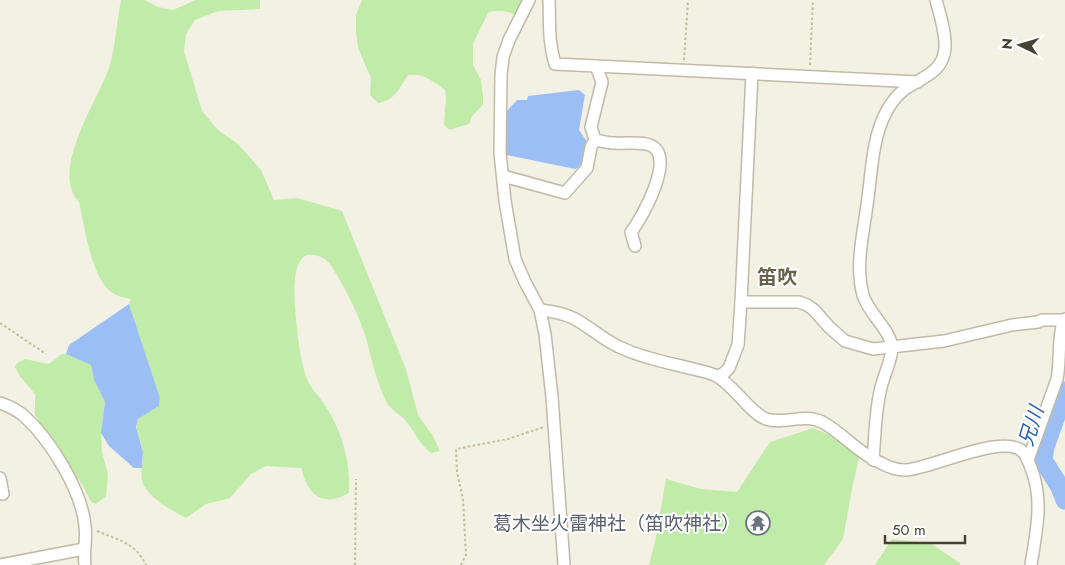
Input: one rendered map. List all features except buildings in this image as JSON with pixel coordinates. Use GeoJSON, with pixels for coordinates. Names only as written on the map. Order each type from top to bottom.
{"type":"FeatureCollection","features":[{"type":"Feature","properties":{"kind":"street"},"geometry":{"type":"LineString","coordinates":[[529,0],[508,40],[503,57],[500,129],[503,176],[515,259],[524,282],[540,310],[545,334],[554,424],[564,565]]}},
{"type":"Feature","properties":{"kind":"street"},"geometry":{"type":"LineString","coordinates":[[550,0],[550,47],[555,64],[918,82]]}},
{"type":"Feature","properties":{"kind":"street"},"geometry":{"type":"LineString","coordinates":[[873,460],[880,393],[892,346],[889,337],[869,309],[860,281],[861,251],[875,144],[880,126],[896,98],[905,90],[934,72],[942,61],[945,49],[944,36],[936,0]]}},
{"type":"Feature","properties":{"kind":"street"},"geometry":{"type":"LineString","coordinates":[[595,140],[591,127],[602,82],[596,66]]}},
{"type":"Feature","properties":{"kind":"street"},"geometry":{"type":"LineString","coordinates":[[717,376],[723,374],[729,368],[738,344],[752,73]]}},
{"type":"Feature","properties":{"kind":"street"},"geometry":{"type":"LineString","coordinates":[[503,176],[565,193],[587,168],[591,146],[595,140]]}},
{"type":"Feature","properties":{"kind":"street"},"geometry":{"type":"LineString","coordinates":[[595,140],[613,144],[642,143],[651,145],[656,150],[660,160],[652,196],[640,220],[631,232],[635,246]]}},
{"type":"Feature","properties":{"kind":"street"},"geometry":{"type":"LineString","coordinates":[[741,302],[799,302],[807,304],[829,327],[845,340],[873,349],[944,341],[1042,320],[1065,320],[1061,336],[1060,367],[1057,379],[1028,460]]}},
{"type":"Feature","properties":{"kind":"street"},"geometry":{"type":"LineString","coordinates":[[540,310],[561,313],[574,318],[622,349],[717,376],[736,391],[758,415],[767,419],[805,418],[822,422],[873,460],[892,467],[903,470],[912,469],[958,455],[1004,446],[1022,450],[1028,460],[1037,485],[1039,497],[1031,565]]}},
{"type":"Feature","properties":{"kind":"street"},"geometry":{"type":"LineString","coordinates":[[0,403],[23,415],[34,426],[70,477],[86,526],[85,565]]}},
{"type":"Feature","properties":{"kind":"street"},"geometry":{"type":"LineString","coordinates":[[0,478],[3,494]]}},
{"type":"Feature","properties":{"kind":"street"},"geometry":{"type":"LineString","coordinates":[[0,565],[84,549]]}},
{"type":"Feature","properties":{"kind":"path"},"geometry":{"type":"LineString","coordinates":[[684,70],[688,0]]}},
{"type":"Feature","properties":{"kind":"path"},"geometry":{"type":"LineString","coordinates":[[809,76],[814,0]]}},
{"type":"Feature","properties":{"kind":"path"},"geometry":{"type":"LineString","coordinates":[[0,323],[46,354]]}},
{"type":"Feature","properties":{"kind":"path"},"geometry":{"type":"LineString","coordinates":[[461,565],[466,555],[463,499],[456,472],[456,449],[508,439],[554,424]]}},
{"type":"Feature","properties":{"kind":"path"},"geometry":{"type":"LineString","coordinates":[[356,478],[356,565]]}},
{"type":"Feature","properties":{"kind":"path"},"geometry":{"type":"LineString","coordinates":[[86,526],[136,549],[146,565]]}},
{"type":"Feature","properties":{"kind":"green space"},"geometry":{"type":"Polygon","coordinates":[[[121,0],[145,0],[158,7],[173,10],[196,0],[260,0],[260,9],[218,11],[195,20],[186,34],[184,51],[202,111],[218,130],[238,144],[261,170],[274,200],[297,198],[342,211],[406,369],[418,415],[433,436],[440,451],[431,453],[427,450],[406,421],[387,403],[377,379],[366,338],[346,291],[329,263],[324,258],[310,254],[303,258],[298,265],[295,276],[296,319],[300,349],[307,379],[332,416],[341,437],[347,459],[349,493],[339,498],[326,499],[315,495],[311,491],[301,468],[266,466],[251,474],[230,498],[206,504],[186,518],[161,503],[149,493],[142,481],[143,453],[137,424],[138,419],[159,406],[160,398],[129,304],[131,299],[116,295],[107,289],[95,267],[90,253],[79,202],[71,189],[69,172],[72,154],[79,135],[109,68],[121,0]]]}},
{"type":"Feature","properties":{"kind":"green space"},"geometry":{"type":"Polygon","coordinates":[[[362,0],[525,0],[519,16],[500,11],[488,13],[473,44],[473,65],[481,80],[483,105],[472,116],[469,124],[449,130],[444,124],[445,90],[423,76],[408,75],[396,94],[384,102],[378,103],[370,95],[371,78],[358,48],[356,32],[356,15],[362,0]]]}},
{"type":"Feature","properties":{"kind":"green space"},"geometry":{"type":"Polygon","coordinates":[[[62,354],[91,365],[94,380],[105,402],[101,433],[102,452],[108,474],[106,496],[96,504],[91,502],[83,486],[35,415],[35,394],[19,375],[15,367],[17,363],[25,359],[49,364],[62,354]]]}},
{"type":"Feature","properties":{"kind":"green space"},"geometry":{"type":"Polygon","coordinates":[[[813,428],[853,445],[859,458],[843,539],[824,565],[649,565],[666,479],[701,489],[737,492],[770,442],[813,428]]]}},
{"type":"Feature","properties":{"kind":"green space"},"geometry":{"type":"Polygon","coordinates":[[[892,539],[930,543],[960,563],[960,565],[875,565],[892,539]]]}},
{"type":"Feature","properties":{"kind":"water"},"geometry":{"type":"Polygon","coordinates":[[[579,90],[585,95],[579,130],[588,143],[582,166],[575,169],[507,155],[506,112],[517,100],[527,100],[528,96],[579,90]]]}},
{"type":"Feature","properties":{"kind":"water"},"geometry":{"type":"Polygon","coordinates":[[[129,304],[160,398],[159,406],[138,419],[136,427],[143,452],[142,468],[134,468],[109,446],[101,433],[105,402],[94,380],[91,365],[66,354],[69,345],[129,304]]]}},
{"type":"Feature","properties":{"kind":"waterway","name":"兄川"},"geometry":{"type":"LineString","coordinates":[[1065,391],[1045,447],[1043,460],[1060,487],[1065,500]]}},
{"type":"Feature","properties":{"kind":"place","name":"葛木坐火雷神社（笛吹神社）"},"geometry":{"type":"Point","coordinates":[758,523]}},
{"type":"Feature","properties":{"kind":"district","name":"笛吹"},"geometry":{"type":"Point","coordinates":[777,277]}}]}
